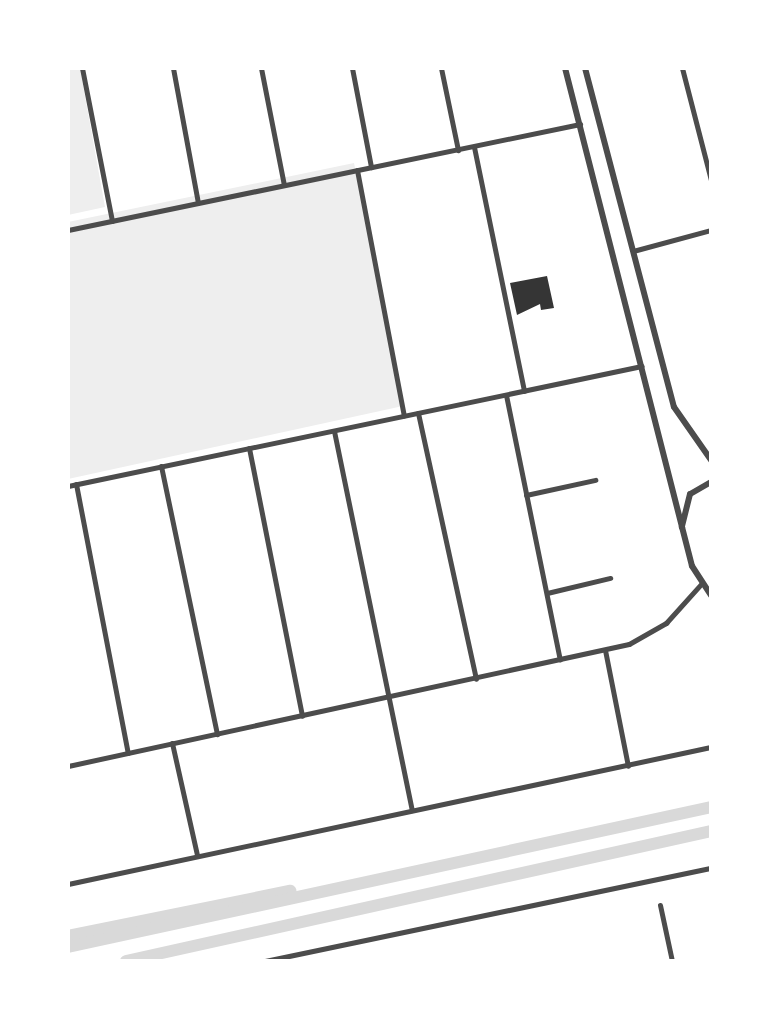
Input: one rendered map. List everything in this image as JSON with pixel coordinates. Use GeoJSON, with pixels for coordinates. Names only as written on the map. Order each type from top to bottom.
{"type":"FeatureCollection","features":[{"type":"Feature","properties":{"kind":"street"},"geometry":{"type":"LineString","coordinates":[[82,68],[112,221]]}},
{"type":"Feature","properties":{"kind":"street"},"geometry":{"type":"LineString","coordinates":[[173,68],[198,203]]}},
{"type":"Feature","properties":{"kind":"street"},"geometry":{"type":"LineString","coordinates":[[261,68],[285,185]]}},
{"type":"Feature","properties":{"kind":"street"},"geometry":{"type":"LineString","coordinates":[[352,68],[371,167]]}},
{"type":"Feature","properties":{"kind":"street"},"geometry":{"type":"LineString","coordinates":[[441,68],[458,150]]}},
{"type":"Feature","properties":{"kind":"street"},"geometry":{"type":"LineString","coordinates":[[565,68],[682,527],[701,584],[711,595]]}},
{"type":"Feature","properties":{"kind":"street"},"geometry":{"type":"LineString","coordinates":[[585,68],[674,407],[711,460]]}},
{"type":"Feature","properties":{"kind":"street"},"geometry":{"type":"LineString","coordinates":[[682,68],[711,180]]}},
{"type":"Feature","properties":{"kind":"street"},"geometry":{"type":"LineString","coordinates":[[68,230],[580,124]]}},
{"type":"Feature","properties":{"kind":"street"},"geometry":{"type":"LineString","coordinates":[[474,147],[524,391]]}},
{"type":"Feature","properties":{"kind":"street"},"geometry":{"type":"LineString","coordinates":[[357,170],[404,416]]}},
{"type":"Feature","properties":{"kind":"street"},"geometry":{"type":"LineString","coordinates":[[633,251],[711,230]]}},
{"type":"Feature","properties":{"kind":"street"},"geometry":{"type":"LineString","coordinates":[[68,485],[642,366]]}},
{"type":"Feature","properties":{"kind":"street"},"geometry":{"type":"LineString","coordinates":[[506,395],[561,660]]}},
{"type":"Feature","properties":{"kind":"street"},"geometry":{"type":"LineString","coordinates":[[418,413],[476,679]]}},
{"type":"Feature","properties":{"kind":"street"},"geometry":{"type":"LineString","coordinates":[[334,431],[412,810]]}},
{"type":"Feature","properties":{"kind":"street"},"geometry":{"type":"LineString","coordinates":[[249,448],[302,716]]}},
{"type":"Feature","properties":{"kind":"street"},"geometry":{"type":"LineString","coordinates":[[161,466],[217,734]]}},
{"type":"Feature","properties":{"kind":"street"},"geometry":{"type":"LineString","coordinates":[[526,495],[595,480]]}},
{"type":"Feature","properties":{"kind":"street"},"geometry":{"type":"LineString","coordinates":[[682,527],[690,495],[711,482]]}},
{"type":"Feature","properties":{"kind":"street"},"geometry":{"type":"LineString","coordinates":[[76,484],[128,753]]}},
{"type":"Feature","properties":{"kind":"street"},"geometry":{"type":"LineString","coordinates":[[547,593],[610,578]]}},
{"type":"Feature","properties":{"kind":"street"},"geometry":{"type":"LineString","coordinates":[[68,766],[605,650],[650,635],[701,584]]}},
{"type":"Feature","properties":{"kind":"street"},"geometry":{"type":"LineString","coordinates":[[605,650],[628,766]]}},
{"type":"Feature","properties":{"kind":"street"},"geometry":{"type":"LineString","coordinates":[[172,743],[197,855]]}},
{"type":"Feature","properties":{"kind":"street"},"geometry":{"type":"LineString","coordinates":[[68,884],[711,747]]}},
{"type":"Feature","properties":{"kind":"street"},"geometry":{"type":"LineString","coordinates":[[265,961],[711,869]]}},
{"type":"Feature","properties":{"kind":"street"},"geometry":{"type":"LineString","coordinates":[[660,905],[672,961]]}},
{"type":"Feature","properties":{"kind":"shaded area"},"geometry":{"type":"Polygon","coordinates":[[[68,68],[80,68],[105,207],[68,215],[68,68]]]}},
{"type":"Feature","properties":{"kind":"shaded area"},"geometry":{"type":"Polygon","coordinates":[[[354,163],[403,406],[68,479],[68,222],[354,163]]]}},
{"type":"Feature","properties":{"kind":"building"},"geometry":{"type":"Polygon","coordinates":[[[547,276],[554,308],[541,310],[540,304],[517,315],[510,283],[547,276]]]}},
{"type":"Feature","properties":{"kind":"waterway"},"geometry":{"type":"LineString","coordinates":[[68,947],[711,807]]}},
{"type":"Feature","properties":{"kind":"waterway"},"geometry":{"type":"LineString","coordinates":[[126,961],[711,831]]}},
{"type":"Feature","properties":{"kind":"waterway"},"geometry":{"type":"LineString","coordinates":[[68,936],[290,891]]}}]}
